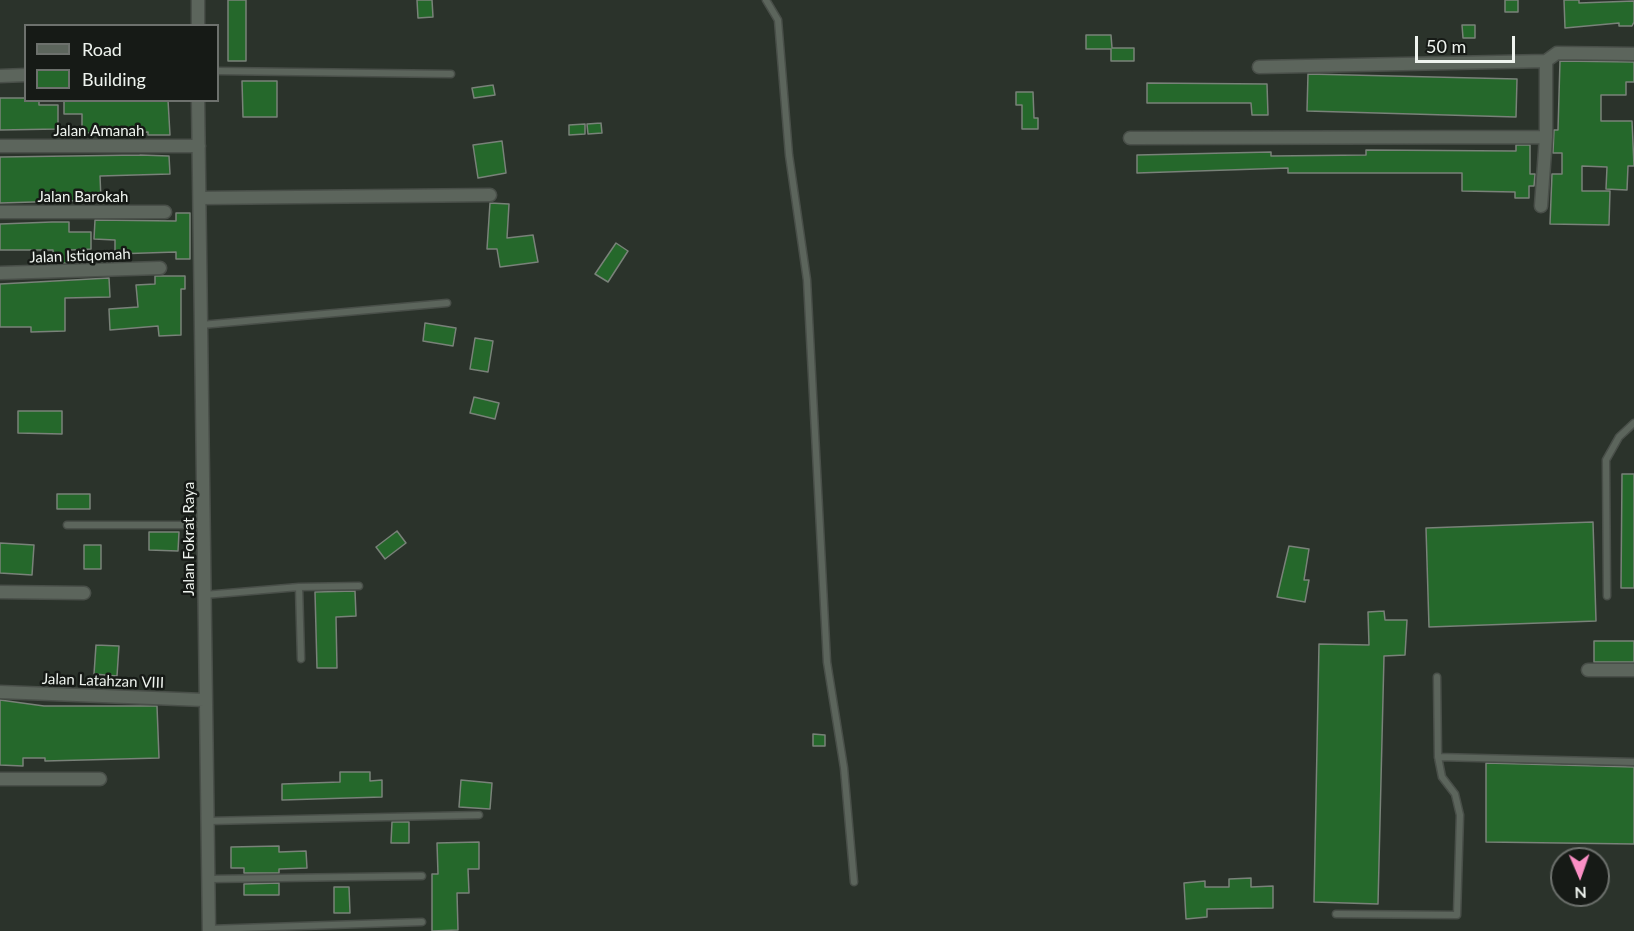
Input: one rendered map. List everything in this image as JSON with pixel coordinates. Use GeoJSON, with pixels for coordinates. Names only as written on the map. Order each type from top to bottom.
{"type":"FeatureCollection","features":[{"type":"Feature","properties":{"kind":"street"},"geometry":{"type":"LineString","coordinates":[[198,0],[198,24]]}},
{"type":"Feature","properties":{"kind":"street"},"geometry":{"type":"LineString","coordinates":[[1258,67],[1545,61],[1557,53],[1634,54]]}},
{"type":"Feature","properties":{"kind":"street"},"geometry":{"type":"LineString","coordinates":[[1540,206],[1546,137],[1545,61]]}},
{"type":"Feature","properties":{"kind":"street"},"geometry":{"type":"LineString","coordinates":[[0,76],[24,75]]}},
{"type":"Feature","properties":{"kind":"street","name":"Jalan Fokrat Raya"},"geometry":{"type":"LineString","coordinates":[[198,102],[205,525],[204,700],[209,930]]}},
{"type":"Feature","properties":{"kind":"street"},"geometry":{"type":"LineString","coordinates":[[1130,138],[1546,137]]}},
{"type":"Feature","properties":{"kind":"street","name":"Jalan Amanah"},"geometry":{"type":"LineString","coordinates":[[0,146],[199,146]]}},
{"type":"Feature","properties":{"kind":"street"},"geometry":{"type":"LineString","coordinates":[[201,198],[490,195]]}},
{"type":"Feature","properties":{"kind":"street","name":"Jalan Barokah"},"geometry":{"type":"LineString","coordinates":[[0,212],[165,212]]}},
{"type":"Feature","properties":{"kind":"street","name":"Jalan Istiqomah"},"geometry":{"type":"LineString","coordinates":[[0,273],[160,268]]}},
{"type":"Feature","properties":{"kind":"street"},"geometry":{"type":"LineString","coordinates":[[0,592],[84,593]]}},
{"type":"Feature","properties":{"kind":"street"},"geometry":{"type":"LineString","coordinates":[[1588,670],[1634,670]]}},
{"type":"Feature","properties":{"kind":"street","name":"Jalan Latahzan VIII"},"geometry":{"type":"LineString","coordinates":[[0,692],[204,700]]}},
{"type":"Feature","properties":{"kind":"street"},"geometry":{"type":"LineString","coordinates":[[0,779],[100,779]]}},
{"type":"Feature","properties":{"kind":"lane"},"geometry":{"type":"LineString","coordinates":[[766,0],[778,20],[789,155],[807,280],[827,662],[844,768],[854,882]]}},
{"type":"Feature","properties":{"kind":"lane"},"geometry":{"type":"LineString","coordinates":[[219,72],[451,74]]}},
{"type":"Feature","properties":{"kind":"lane"},"geometry":{"type":"LineString","coordinates":[[201,325],[447,303]]}},
{"type":"Feature","properties":{"kind":"lane"},"geometry":{"type":"LineString","coordinates":[[1607,596],[1606,460],[1619,436],[1634,423]]}},
{"type":"Feature","properties":{"kind":"lane"},"geometry":{"type":"LineString","coordinates":[[67,525],[205,525]]}},
{"type":"Feature","properties":{"kind":"lane"},"geometry":{"type":"LineString","coordinates":[[204,595],[299,587],[359,586]]}},
{"type":"Feature","properties":{"kind":"lane"},"geometry":{"type":"LineString","coordinates":[[299,587],[301,660]]}},
{"type":"Feature","properties":{"kind":"lane"},"geometry":{"type":"LineString","coordinates":[[1336,914],[1457,915],[1460,815],[1455,794],[1442,777],[1438,757],[1437,677]]}},
{"type":"Feature","properties":{"kind":"lane"},"geometry":{"type":"LineString","coordinates":[[1438,757],[1634,762]]}},
{"type":"Feature","properties":{"kind":"lane"},"geometry":{"type":"LineString","coordinates":[[207,821],[479,815]]}},
{"type":"Feature","properties":{"kind":"lane"},"geometry":{"type":"LineString","coordinates":[[208,879],[422,876]]}},
{"type":"Feature","properties":{"kind":"lane"},"geometry":{"type":"LineString","coordinates":[[209,930],[422,922]]}},
{"type":"Feature","properties":{"kind":"building"},"geometry":{"type":"Polygon","coordinates":[[[228,0],[246,0],[246,61],[228,61],[228,0]]]}},
{"type":"Feature","properties":{"kind":"building"},"geometry":{"type":"Polygon","coordinates":[[[417,0],[432,0],[433,17],[418,18],[417,0]]]}},
{"type":"Feature","properties":{"kind":"building"},"geometry":{"type":"Polygon","coordinates":[[[1505,0],[1518,0],[1518,12],[1505,12],[1505,0]]]}},
{"type":"Feature","properties":{"kind":"building"},"geometry":{"type":"Polygon","coordinates":[[[1564,0],[1579,0],[1579,3],[1634,1],[1634,22],[1632,26],[1619,26],[1619,23],[1565,28],[1564,0]]]}},
{"type":"Feature","properties":{"kind":"building"},"geometry":{"type":"Polygon","coordinates":[[[1462,25],[1475,25],[1475,38],[1463,38],[1462,25]]]}},
{"type":"Feature","properties":{"kind":"building"},"geometry":{"type":"Polygon","coordinates":[[[1086,35],[1111,35],[1112,48],[1134,48],[1134,61],[1111,61],[1111,49],[1086,49],[1086,35]]]}},
{"type":"Feature","properties":{"kind":"building"},"geometry":{"type":"Polygon","coordinates":[[[1560,61],[1634,62],[1634,82],[1626,82],[1626,95],[1601,95],[1601,121],[1632,121],[1634,166],[1628,166],[1627,190],[1606,189],[1607,167],[1582,166],[1582,191],[1610,191],[1609,225],[1550,224],[1552,174],[1562,174],[1562,153],[1553,153],[1554,130],[1558,130],[1560,61]]]}},
{"type":"Feature","properties":{"kind":"building"},"geometry":{"type":"Polygon","coordinates":[[[1308,74],[1517,79],[1516,117],[1307,111],[1308,74]]]}},
{"type":"Feature","properties":{"kind":"building"},"geometry":{"type":"Polygon","coordinates":[[[242,81],[277,81],[277,117],[243,117],[242,81]]]}},
{"type":"Feature","properties":{"kind":"building"},"geometry":{"type":"Polygon","coordinates":[[[1147,83],[1267,84],[1268,115],[1252,115],[1251,103],[1147,103],[1147,83]]]}},
{"type":"Feature","properties":{"kind":"building"},"geometry":{"type":"Polygon","coordinates":[[[493,85],[495,95],[474,98],[472,88],[493,85]]]}},
{"type":"Feature","properties":{"kind":"building"},"geometry":{"type":"Polygon","coordinates":[[[1016,92],[1033,92],[1034,118],[1038,118],[1038,129],[1022,129],[1022,105],[1016,105],[1016,92]]]}},
{"type":"Feature","properties":{"kind":"building"},"geometry":{"type":"Polygon","coordinates":[[[0,98],[24,98],[24,102],[58,105],[58,129],[0,130],[0,98]]]}},
{"type":"Feature","properties":{"kind":"building"},"geometry":{"type":"Polygon","coordinates":[[[64,102],[168,102],[170,135],[148,135],[148,132],[82,133],[82,114],[64,114],[64,102]]]}},
{"type":"Feature","properties":{"kind":"building"},"geometry":{"type":"Polygon","coordinates":[[[601,123],[602,133],[588,134],[587,124],[601,123]]]}},
{"type":"Feature","properties":{"kind":"building"},"geometry":{"type":"Polygon","coordinates":[[[585,124],[585,134],[569,135],[569,125],[585,124]]]}},
{"type":"Feature","properties":{"kind":"building"},"geometry":{"type":"Polygon","coordinates":[[[502,141],[506,173],[478,178],[473,145],[502,141]]]}},
{"type":"Feature","properties":{"kind":"building"},"geometry":{"type":"Polygon","coordinates":[[[1516,145],[1530,145],[1530,174],[1535,174],[1534,186],[1529,186],[1529,198],[1515,198],[1515,192],[1462,191],[1462,173],[1288,173],[1288,168],[1137,173],[1137,155],[1271,152],[1271,156],[1366,155],[1366,150],[1516,151],[1516,145]]]}},
{"type":"Feature","properties":{"kind":"building"},"geometry":{"type":"Polygon","coordinates":[[[169,156],[170,174],[100,176],[101,200],[0,203],[0,157],[169,156]]]}},
{"type":"Feature","properties":{"kind":"building"},"geometry":{"type":"Polygon","coordinates":[[[490,203],[509,204],[507,238],[533,235],[538,262],[500,267],[497,249],[487,249],[490,203]]]}},
{"type":"Feature","properties":{"kind":"building"},"geometry":{"type":"Polygon","coordinates":[[[176,213],[190,213],[190,259],[176,259],[176,252],[115,254],[115,240],[94,239],[95,220],[176,221],[176,213]]]}},
{"type":"Feature","properties":{"kind":"building"},"geometry":{"type":"Polygon","coordinates":[[[69,222],[69,232],[91,232],[91,249],[70,250],[70,263],[54,263],[53,250],[0,250],[0,224],[69,222]]]}},
{"type":"Feature","properties":{"kind":"building"},"geometry":{"type":"Polygon","coordinates":[[[616,243],[628,251],[608,282],[595,274],[616,243]]]}},
{"type":"Feature","properties":{"kind":"building"},"geometry":{"type":"Polygon","coordinates":[[[155,276],[185,276],[185,289],[181,289],[181,335],[159,336],[158,326],[110,330],[109,309],[138,307],[136,285],[155,284],[155,276]]]}},
{"type":"Feature","properties":{"kind":"building"},"geometry":{"type":"Polygon","coordinates":[[[109,278],[110,297],[65,298],[65,331],[31,332],[31,327],[0,327],[0,284],[109,278]]]}},
{"type":"Feature","properties":{"kind":"building"},"geometry":{"type":"Polygon","coordinates":[[[425,323],[456,328],[453,346],[423,341],[425,323]]]}},
{"type":"Feature","properties":{"kind":"building"},"geometry":{"type":"Polygon","coordinates":[[[475,338],[493,341],[488,372],[470,369],[475,338]]]}},
{"type":"Feature","properties":{"kind":"building"},"geometry":{"type":"Polygon","coordinates":[[[474,397],[499,403],[495,419],[470,413],[474,397]]]}},
{"type":"Feature","properties":{"kind":"building"},"geometry":{"type":"Polygon","coordinates":[[[18,411],[62,411],[62,434],[18,433],[18,411]]]}},
{"type":"Feature","properties":{"kind":"building"},"geometry":{"type":"Polygon","coordinates":[[[1622,474],[1634,474],[1634,588],[1621,588],[1622,474]]]}},
{"type":"Feature","properties":{"kind":"building"},"geometry":{"type":"Polygon","coordinates":[[[57,494],[90,494],[90,509],[57,509],[57,494]]]}},
{"type":"Feature","properties":{"kind":"building"},"geometry":{"type":"Polygon","coordinates":[[[1593,522],[1596,621],[1429,627],[1426,528],[1593,522]]]}},
{"type":"Feature","properties":{"kind":"building"},"geometry":{"type":"Polygon","coordinates":[[[397,531],[406,543],[385,559],[376,547],[397,531]]]}},
{"type":"Feature","properties":{"kind":"building"},"geometry":{"type":"Polygon","coordinates":[[[149,532],[179,532],[178,551],[149,550],[149,532]]]}},
{"type":"Feature","properties":{"kind":"building"},"geometry":{"type":"Polygon","coordinates":[[[0,543],[34,545],[32,575],[0,573],[0,543]]]}},
{"type":"Feature","properties":{"kind":"building"},"geometry":{"type":"Polygon","coordinates":[[[84,545],[101,545],[101,569],[84,569],[84,545]]]}},
{"type":"Feature","properties":{"kind":"building"},"geometry":{"type":"Polygon","coordinates":[[[1289,546],[1309,549],[1304,580],[1309,580],[1305,602],[1277,597],[1289,546]]]}},
{"type":"Feature","properties":{"kind":"building"},"geometry":{"type":"Polygon","coordinates":[[[355,591],[356,616],[336,617],[337,668],[317,668],[315,592],[355,591]]]}},
{"type":"Feature","properties":{"kind":"building"},"geometry":{"type":"Polygon","coordinates":[[[1384,611],[1385,620],[1407,620],[1405,655],[1384,656],[1378,904],[1314,902],[1319,644],[1369,645],[1368,612],[1384,611]]]}},
{"type":"Feature","properties":{"kind":"building"},"geometry":{"type":"Polygon","coordinates":[[[1594,641],[1634,641],[1634,662],[1594,662],[1594,641]]]}},
{"type":"Feature","properties":{"kind":"building"},"geometry":{"type":"Polygon","coordinates":[[[96,645],[119,646],[117,676],[94,674],[96,645]]]}},
{"type":"Feature","properties":{"kind":"building"},"geometry":{"type":"Polygon","coordinates":[[[0,700],[44,706],[157,706],[159,758],[45,761],[45,758],[23,758],[23,766],[0,765],[0,700]]]}},
{"type":"Feature","properties":{"kind":"building"},"geometry":{"type":"Polygon","coordinates":[[[813,734],[825,735],[825,746],[813,746],[813,734]]]}},
{"type":"Feature","properties":{"kind":"building"},"geometry":{"type":"Polygon","coordinates":[[[1486,763],[1634,767],[1634,844],[1486,842],[1486,763]]]}},
{"type":"Feature","properties":{"kind":"building"},"geometry":{"type":"Polygon","coordinates":[[[340,772],[370,772],[370,781],[382,780],[382,797],[282,800],[282,784],[340,782],[340,772]]]}},
{"type":"Feature","properties":{"kind":"building"},"geometry":{"type":"Polygon","coordinates":[[[461,780],[492,783],[490,809],[459,807],[461,780]]]}},
{"type":"Feature","properties":{"kind":"building"},"geometry":{"type":"Polygon","coordinates":[[[392,822],[409,822],[409,843],[391,843],[392,822]]]}},
{"type":"Feature","properties":{"kind":"building"},"geometry":{"type":"Polygon","coordinates":[[[479,842],[479,869],[468,869],[469,893],[457,893],[458,930],[432,931],[432,874],[438,874],[437,843],[479,842]]]}},
{"type":"Feature","properties":{"kind":"building"},"geometry":{"type":"Polygon","coordinates":[[[279,846],[279,852],[306,851],[307,868],[279,869],[279,873],[244,873],[244,868],[231,868],[231,847],[279,846]]]}},
{"type":"Feature","properties":{"kind":"building"},"geometry":{"type":"Polygon","coordinates":[[[1251,878],[1251,887],[1273,886],[1273,908],[1207,909],[1207,917],[1186,919],[1184,883],[1205,881],[1205,887],[1229,887],[1229,879],[1251,878]]]}},
{"type":"Feature","properties":{"kind":"building"},"geometry":{"type":"Polygon","coordinates":[[[279,883],[279,895],[244,895],[244,884],[279,883]]]}},
{"type":"Feature","properties":{"kind":"building"},"geometry":{"type":"Polygon","coordinates":[[[334,887],[349,887],[350,913],[334,913],[334,887]]]}}]}
